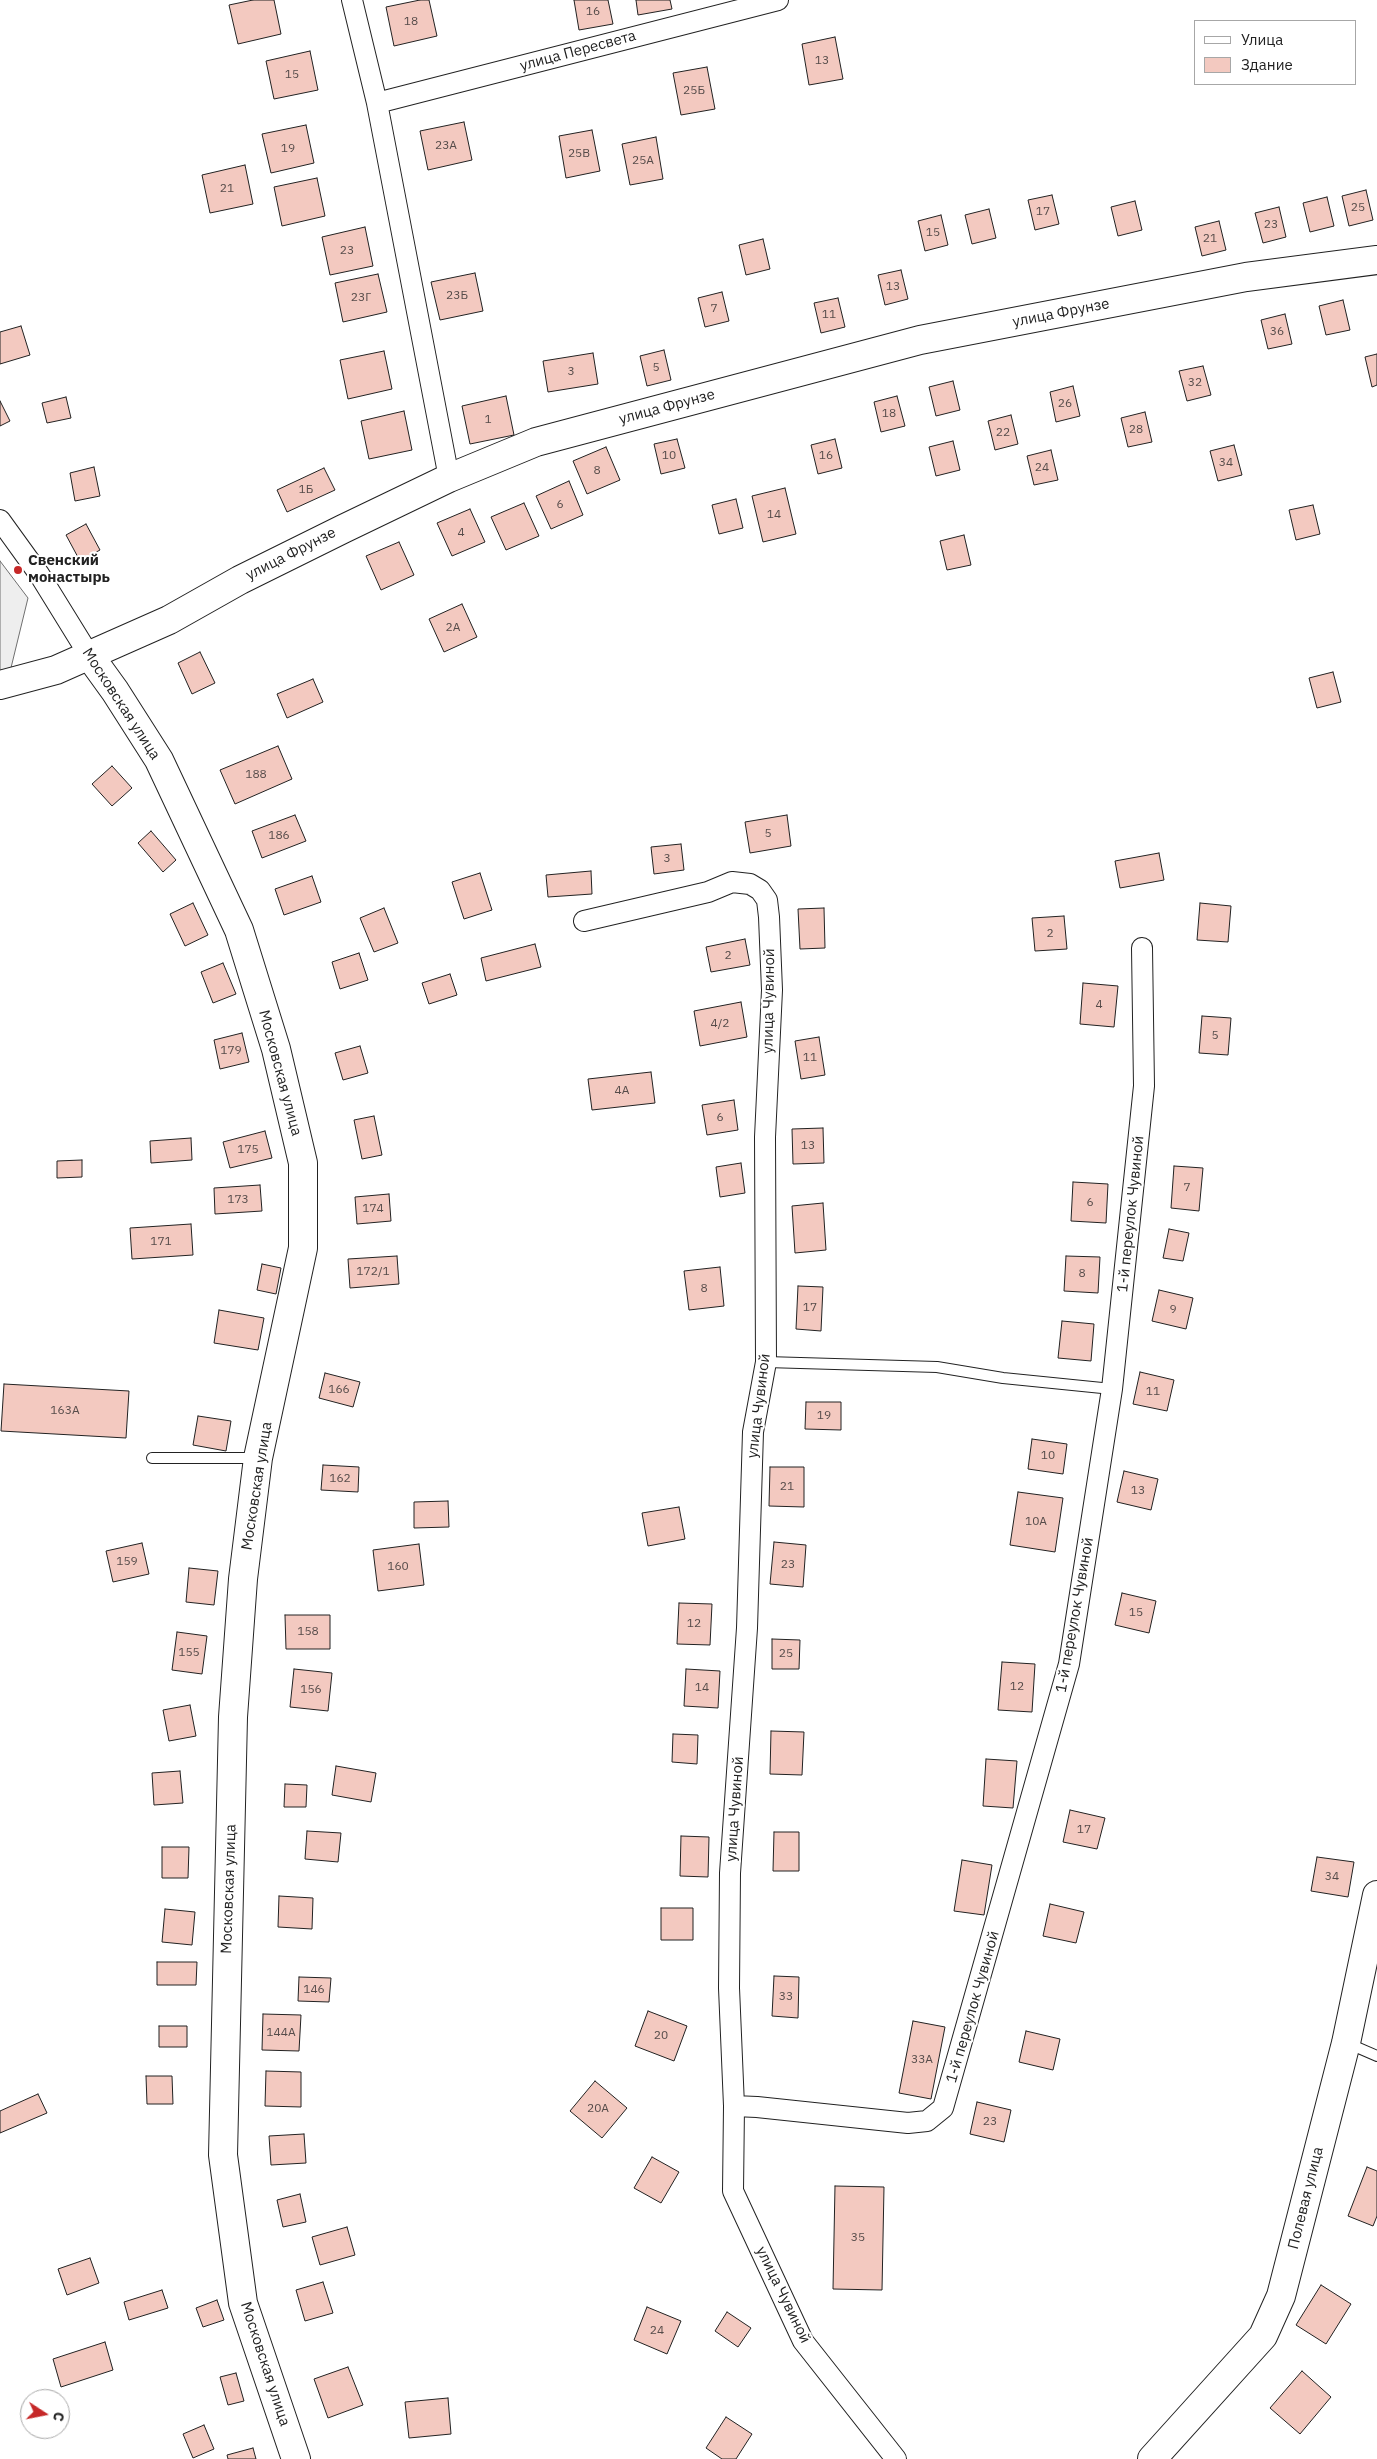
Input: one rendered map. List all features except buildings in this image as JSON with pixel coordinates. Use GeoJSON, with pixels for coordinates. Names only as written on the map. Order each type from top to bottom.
{"type":"FeatureCollection","features":[{"type":"Feature","properties":{"kind":"street"},"geometry":{"type":"LineString","coordinates":[[352,0],[377,103],[449,478]]}},
{"type":"Feature","properties":{"kind":"street","name":"улица Пересвета"},"geometry":{"type":"LineString","coordinates":[[377,103],[778,0]]}},
{"type":"Feature","properties":{"kind":"street","name":"улица Фрунзе"},"geometry":{"type":"LineString","coordinates":[[0,686],[56,670],[168,620],[249,576],[449,478],[536,442],[920,340],[1246,277],[1377,260]]}},
{"type":"Feature","properties":{"kind":"street","name":"Московская улица"},"geometry":{"type":"LineString","coordinates":[[0,520],[39,574],[89,655],[115,691],[158,760],[239,930],[276,1049],[304,1163],[303,1248],[258,1458],[243,1579],[233,1717],[223,2155],[243,2303],[296,2459]]}},
{"type":"Feature","properties":{"kind":"street","name":"улица Чувиной"},"geometry":{"type":"LineString","coordinates":[[584,921],[708,892],[732,882],[750,884],[760,890],[766,900],[769,917],[772,990],[765,1137],[766,1362],[753,1432],[747,1628],[730,1873],[729,1988],[734,2106],[734,2191],[803,2341],[896,2459]]}},
{"type":"Feature","properties":{"kind":"street","name":"1-й переулок Чувиной"},"geometry":{"type":"LineString","coordinates":[[734,2106],[908,2123],[927,2121],[943,2108],[1069,1664],[1112,1389],[1144,1086],[1142,948]]}},
{"type":"Feature","properties":{"kind":"street","name":"Полевая улица"},"geometry":{"type":"LineString","coordinates":[[1152,2459],[1263,2336],[1281,2296],[1346,2043],[1377,1895]]}},
{"type":"Feature","properties":{"kind":"lane"},"geometry":{"type":"LineString","coordinates":[[766,1362],[937,1366],[1003,1378],[1112,1389]]}},
{"type":"Feature","properties":{"kind":"lane"},"geometry":{"type":"LineString","coordinates":[[152,1458],[258,1458]]}},
{"type":"Feature","properties":{"kind":"lane"},"geometry":{"type":"LineString","coordinates":[[1346,2043],[1377,2056]]}},
{"type":"Feature","properties":{"kind":"shaded area"},"geometry":{"type":"Polygon","coordinates":[[[0,561],[28,598],[9,676],[0,678],[0,561]]]}},
{"type":"Feature","properties":{"kind":"place","name":"Свенский монастырь"},"geometry":{"type":"Point","coordinates":[18,570]}}]}
